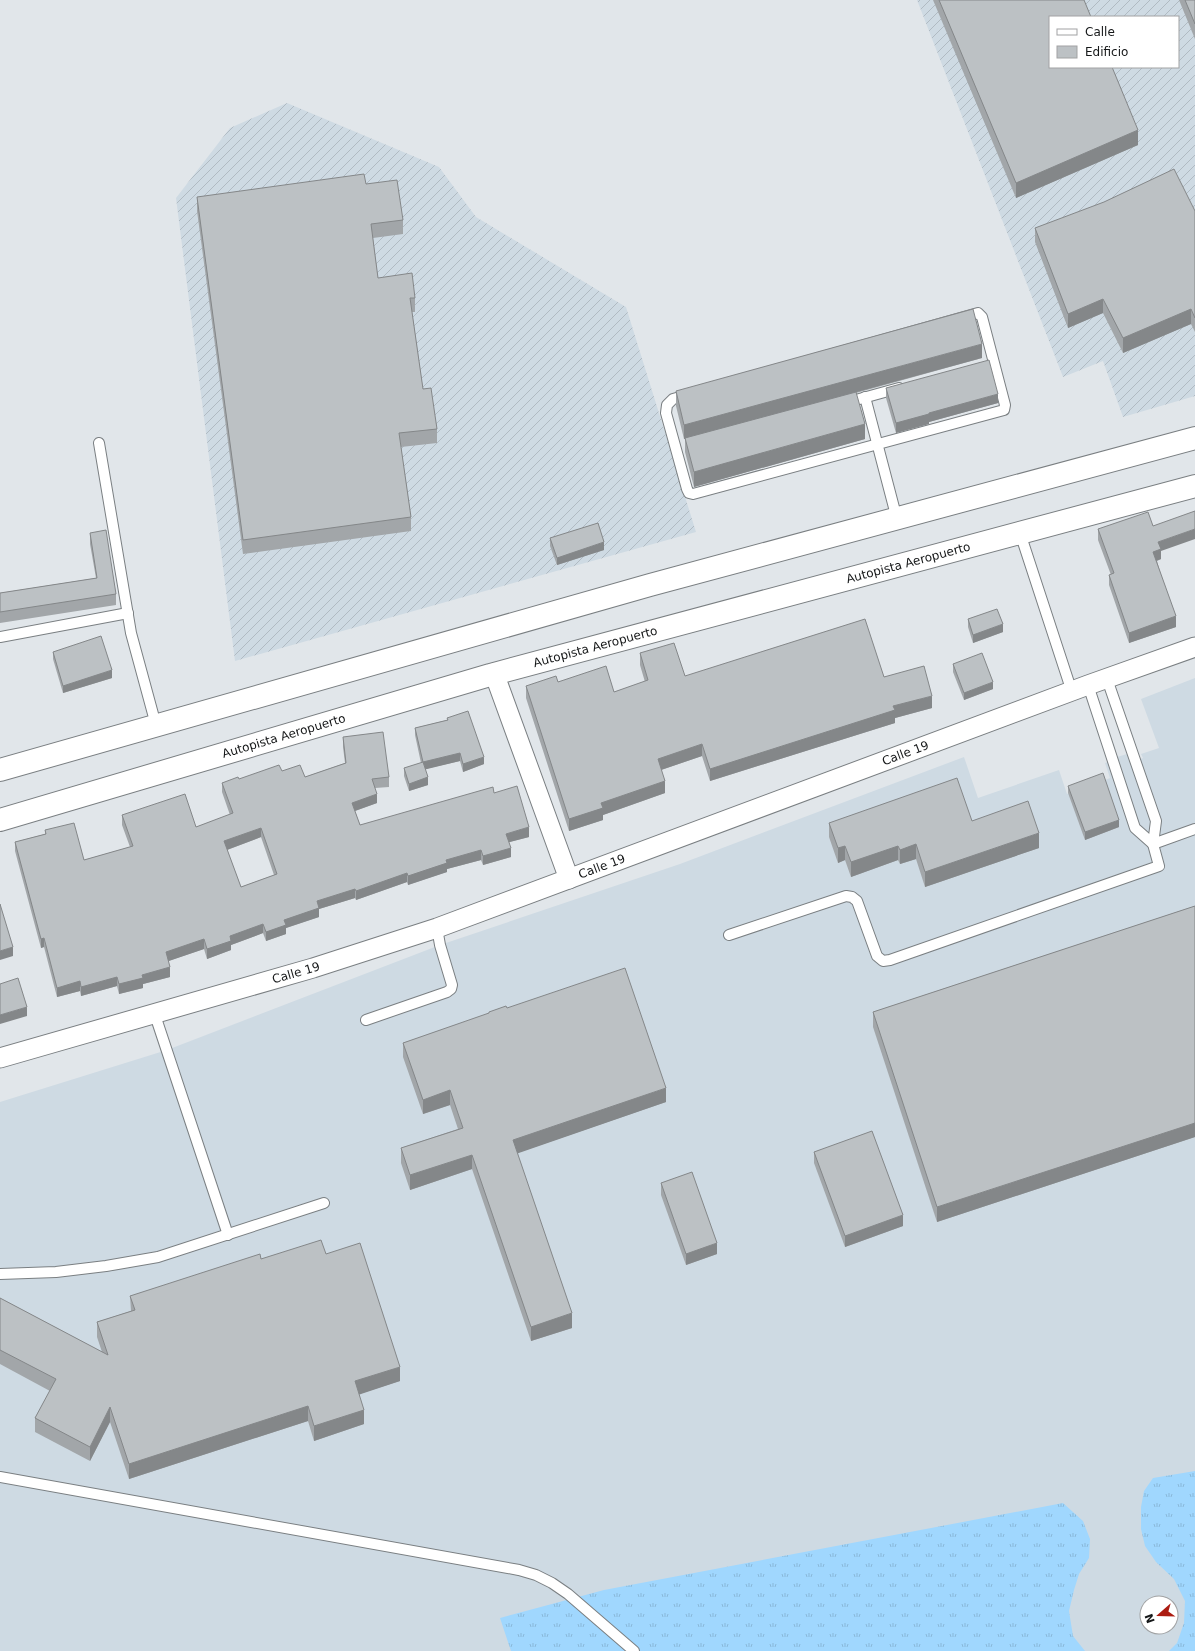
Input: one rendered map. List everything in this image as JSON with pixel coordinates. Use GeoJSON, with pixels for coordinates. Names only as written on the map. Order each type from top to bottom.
{"type":"FeatureCollection","features":[{"type":"Feature","properties":{"kind":"highway"},"geometry":{"type":"LineString","coordinates":[[0,770],[635,589],[1195,438]]}},
{"type":"Feature","properties":{"kind":"highway","name":"Autopista Aeropuerto"},"geometry":{"type":"LineString","coordinates":[[0,820],[494,673],[1195,486]]}},
{"type":"Feature","properties":{"kind":"street","name":"Calle 19"},"geometry":{"type":"LineString","coordinates":[[0,1058],[155,1015],[313,968],[438,928],[1080,688],[1195,647]]}},
{"type":"Feature","properties":{"kind":"street"},"geometry":{"type":"LineString","coordinates":[[494,673],[569,879]]}},
{"type":"Feature","properties":{"kind":"lane"},"geometry":{"type":"LineString","coordinates":[[978,313],[982,317],[990,363],[1005,405],[1004,410],[878,443],[693,494],[689,493],[687,489],[680,447],[666,413],[667,405],[673,399],[978,313]]}},
{"type":"Feature","properties":{"kind":"lane"},"geometry":{"type":"LineString","coordinates":[[835,405],[911,385]]}},
{"type":"Feature","properties":{"kind":"lane"},"geometry":{"type":"LineString","coordinates":[[865,397],[897,518]]}},
{"type":"Feature","properties":{"kind":"lane"},"geometry":{"type":"LineString","coordinates":[[99,443],[132,633],[156,725]]}},
{"type":"Feature","properties":{"kind":"lane"},"geometry":{"type":"LineString","coordinates":[[1020,533],[1135,828],[1153,844]]}},
{"type":"Feature","properties":{"kind":"lane"},"geometry":{"type":"LineString","coordinates":[[0,637],[128,613]]}},
{"type":"Feature","properties":{"kind":"lane"},"geometry":{"type":"LineString","coordinates":[[729,935],[846,896],[857,900],[877,956],[883,960],[890,960],[1160,866],[1153,844],[1156,821],[1107,679]]}},
{"type":"Feature","properties":{"kind":"lane"},"geometry":{"type":"LineString","coordinates":[[1153,844],[1195,829]]}},
{"type":"Feature","properties":{"kind":"lane"},"geometry":{"type":"LineString","coordinates":[[366,1020],[447,992],[451,989],[452,985],[440,946],[438,928]]}},
{"type":"Feature","properties":{"kind":"lane"},"geometry":{"type":"LineString","coordinates":[[155,1015],[228,1235]]}},
{"type":"Feature","properties":{"kind":"lane"},"geometry":{"type":"LineString","coordinates":[[0,1274],[56,1272],[106,1266],[158,1257],[324,1203]]}},
{"type":"Feature","properties":{"kind":"lane"},"geometry":{"type":"LineString","coordinates":[[0,1477],[519,1570],[536,1575],[552,1583],[568,1594],[634,1651]]}},
{"type":"Feature","properties":{"kind":"shaded area"},"geometry":{"type":"Polygon","coordinates":[[[917,0],[1195,0],[1195,396],[1123,417],[1103,361],[1063,377],[917,0]]]}},
{"type":"Feature","properties":{"kind":"shaded area"},"geometry":{"type":"Polygon","coordinates":[[[287,103],[439,167],[476,217],[626,307],[696,532],[235,661],[176,198],[230,128],[287,103]]]}},
{"type":"Feature","properties":{"kind":"shaded area"},"geometry":{"type":"Polygon","coordinates":[[[1195,678],[1195,1651],[0,1651],[0,1102],[167,1050],[440,945],[680,864],[964,757],[978,798],[1059,770],[1067,794],[1110,778],[1105,763],[1117,759],[1117,757],[1127,754],[1131,763],[1143,758],[1141,754],[1159,748],[1141,699],[1195,678]]]}},
{"type":"Feature","properties":{"kind":"green space"},"geometry":{"type":"Polygon","coordinates":[[[1195,1471],[1195,1651],[1169,1651],[1177,1643],[1184,1623],[1185,1601],[1174,1579],[1156,1562],[1145,1546],[1141,1529],[1141,1507],[1144,1491],[1153,1478],[1195,1471]]]}},
{"type":"Feature","properties":{"kind":"green space"},"geometry":{"type":"Polygon","coordinates":[[[1063,1503],[1083,1521],[1090,1539],[1089,1558],[1079,1574],[1069,1611],[1073,1636],[1085,1651],[511,1651],[500,1618],[604,1590],[1063,1503]]]}},
{"type":"Feature","properties":{"kind":"building"},"geometry":{"type":"Polygon","coordinates":[[[939,0],[1084,0],[1091,16],[1049,16],[1049,68],[1112,68],[1138,130],[1016,183],[939,0]]]}},
{"type":"Feature","properties":{"kind":"building"},"geometry":{"type":"Polygon","coordinates":[[[1185,0],[1195,0],[1195,24],[1185,0]]]}},
{"type":"Feature","properties":{"kind":"building"},"geometry":{"type":"Polygon","coordinates":[[[1174,169],[1195,211],[1195,318],[1191,309],[1123,338],[1103,299],[1068,314],[1035,228],[1104,202],[1174,169]]]}},
{"type":"Feature","properties":{"kind":"building"},"geometry":{"type":"Polygon","coordinates":[[[364,174],[366,184],[397,180],[403,220],[371,224],[378,278],[412,273],[415,298],[410,298],[423,389],[431,388],[437,429],[399,433],[411,517],[243,540],[197,197],[364,174]]]}},
{"type":"Feature","properties":{"kind":"building"},"geometry":{"type":"Polygon","coordinates":[[[973,309],[982,344],[684,425],[676,391],[973,309]]]}},
{"type":"Feature","properties":{"kind":"building"},"geometry":{"type":"Polygon","coordinates":[[[989,360],[998,394],[896,423],[886,388],[989,360]]]}},
{"type":"Feature","properties":{"kind":"building"},"geometry":{"type":"Polygon","coordinates":[[[856,392],[865,424],[694,472],[685,438],[856,392]]]}},
{"type":"Feature","properties":{"kind":"building"},"geometry":{"type":"Polygon","coordinates":[[[1195,511],[1195,529],[1158,542],[1161,549],[1153,552],[1176,616],[1129,633],[1109,575],[1114,573],[1098,529],[1148,512],[1153,526],[1195,511]]]}},
{"type":"Feature","properties":{"kind":"building"},"geometry":{"type":"Polygon","coordinates":[[[598,523],[604,542],[557,558],[550,538],[598,523]]]}},
{"type":"Feature","properties":{"kind":"building"},"geometry":{"type":"Polygon","coordinates":[[[106,530],[116,594],[0,612],[0,593],[97,578],[90,533],[106,530]]]}},
{"type":"Feature","properties":{"kind":"building"},"geometry":{"type":"Polygon","coordinates":[[[997,609],[1003,624],[973,635],[968,619],[997,609]]]}},
{"type":"Feature","properties":{"kind":"building"},"geometry":{"type":"Polygon","coordinates":[[[865,619],[884,677],[924,666],[932,696],[893,706],[895,710],[710,769],[702,744],[658,759],[665,781],[601,803],[603,808],[569,819],[526,686],[556,676],[558,682],[606,666],[614,692],[648,680],[640,653],[674,643],[685,676],[865,619]]]}},
{"type":"Feature","properties":{"kind":"building"},"geometry":{"type":"Polygon","coordinates":[[[101,636],[112,670],[63,686],[53,652],[101,636]]]}},
{"type":"Feature","properties":{"kind":"building"},"geometry":{"type":"Polygon","coordinates":[[[982,653],[993,682],[964,693],[953,664],[982,653]]]}},
{"type":"Feature","properties":{"kind":"building"},"geometry":{"type":"Polygon","coordinates":[[[468,711],[484,757],[463,764],[460,753],[423,762],[415,728],[448,720],[447,718],[468,711]]]}},
{"type":"Feature","properties":{"kind":"building"},"geometry":{"type":"Polygon","coordinates":[[[383,732],[389,777],[372,779],[377,794],[352,803],[360,825],[493,787],[494,793],[517,786],[529,827],[506,834],[511,848],[483,856],[481,850],[446,860],[447,863],[408,876],[407,873],[356,891],[355,889],[317,901],[319,908],[284,920],[286,925],[266,932],[263,924],[230,936],[231,941],[207,949],[204,939],[166,952],[170,967],[142,975],[143,978],[119,984],[117,977],[81,987],[80,981],[57,988],[44,938],[41,939],[15,842],[46,834],[45,830],[74,823],[84,860],[133,846],[122,815],[185,794],[196,827],[233,813],[222,783],[238,777],[239,779],[279,765],[282,771],[300,765],[305,777],[346,763],[343,737],[383,732]],[[261,828],[224,841],[241,887],[277,874],[261,828]]]}},
{"type":"Feature","properties":{"kind":"building"},"geometry":{"type":"Polygon","coordinates":[[[423,762],[428,777],[409,784],[404,768],[423,762]]]}},
{"type":"Feature","properties":{"kind":"building"},"geometry":{"type":"Polygon","coordinates":[[[1103,773],[1119,820],[1085,832],[1068,786],[1103,773]]]}},
{"type":"Feature","properties":{"kind":"building"},"geometry":{"type":"Polygon","coordinates":[[[957,778],[972,821],[1028,801],[1039,833],[925,872],[916,844],[900,850],[898,846],[851,862],[845,846],[838,848],[829,823],[957,778]]]}},
{"type":"Feature","properties":{"kind":"building"},"geometry":{"type":"Polygon","coordinates":[[[0,904],[13,947],[0,951],[0,904]]]}},
{"type":"Feature","properties":{"kind":"building"},"geometry":{"type":"Polygon","coordinates":[[[1195,906],[1195,1123],[937,1207],[873,1012],[1195,906]]]}},
{"type":"Feature","properties":{"kind":"building"},"geometry":{"type":"Polygon","coordinates":[[[625,968],[666,1088],[513,1140],[572,1313],[531,1327],[472,1155],[410,1175],[401,1148],[463,1128],[450,1090],[423,1100],[403,1043],[506,1006],[507,1008],[625,968]]]}},
{"type":"Feature","properties":{"kind":"building"},"geometry":{"type":"Polygon","coordinates":[[[18,978],[27,1007],[0,1015],[0,984],[18,978]]]}},
{"type":"Feature","properties":{"kind":"building"},"geometry":{"type":"Polygon","coordinates":[[[872,1131],[903,1215],[845,1236],[814,1152],[872,1131]]]}},
{"type":"Feature","properties":{"kind":"building"},"geometry":{"type":"Polygon","coordinates":[[[692,1172],[717,1243],[686,1254],[661,1183],[692,1172]]]}},
{"type":"Feature","properties":{"kind":"building"},"geometry":{"type":"Polygon","coordinates":[[[321,1240],[326,1254],[360,1243],[400,1367],[355,1381],[364,1410],[314,1426],[308,1406],[129,1464],[110,1407],[90,1447],[35,1418],[56,1379],[0,1350],[0,1298],[108,1355],[97,1322],[135,1310],[130,1296],[260,1254],[261,1259],[321,1240]]]}}]}
